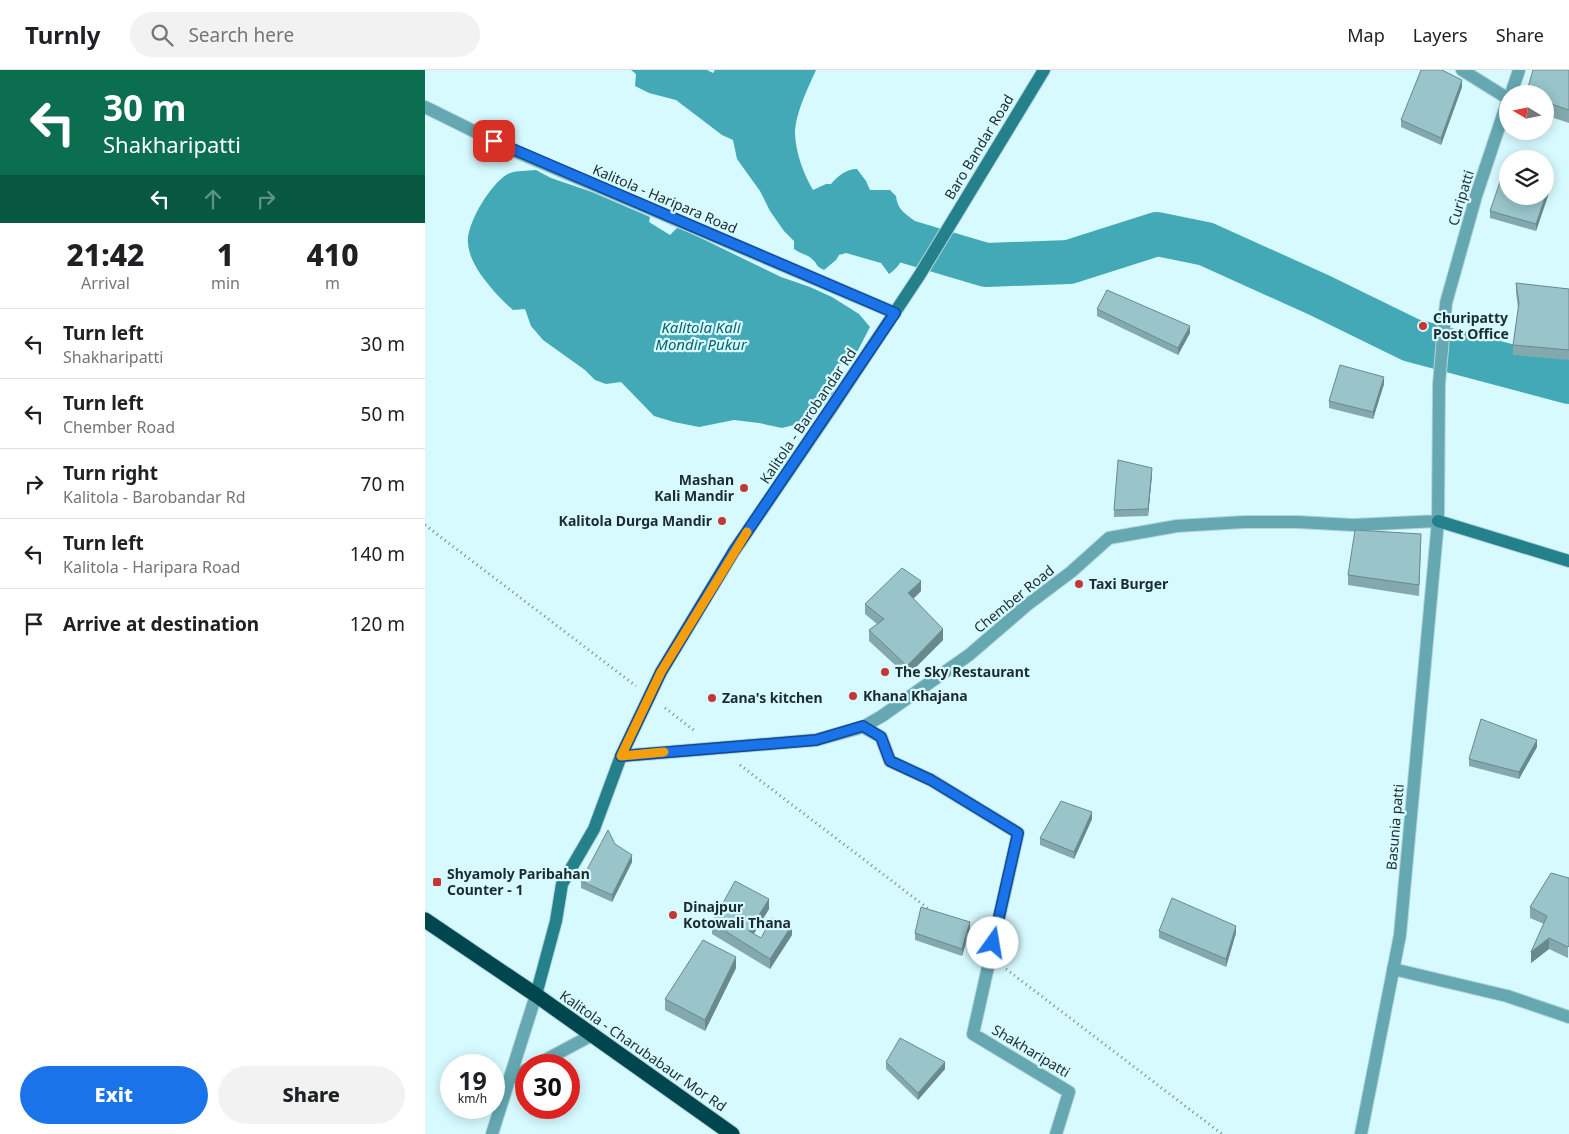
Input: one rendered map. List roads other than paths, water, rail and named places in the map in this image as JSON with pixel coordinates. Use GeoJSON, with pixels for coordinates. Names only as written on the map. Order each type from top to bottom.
{"type":"FeatureCollection","features":[{"type":"Feature","properties":{"kind":"highway","name":"Kalitola - Charubabaur Mor Rd"},"geometry":{"type":"LineString","coordinates":[[425,920],[536,995],[732,1134]]}},
{"type":"Feature","properties":{"kind":"street","name":"Baro Bandar Road"},"geometry":{"type":"LineString","coordinates":[[927,263],[1044,70]]}},
{"type":"Feature","properties":{"kind":"street"},"geometry":{"type":"LineString","coordinates":[[1462,70],[1499,93]]}},
{"type":"Feature","properties":{"kind":"street"},"geometry":{"type":"LineString","coordinates":[[1514,85],[1519,70]]}},
{"type":"Feature","properties":{"kind":"street","name":"Kalitola - Haripara Road"},"geometry":{"type":"LineString","coordinates":[[425,107],[512,150],[895,313]]}},
{"type":"Feature","properties":{"kind":"street","name":"Curipatti"},"geometry":{"type":"LineString","coordinates":[[1439,384],[1446,303],[1476,196],[1499,126]]}},
{"type":"Feature","properties":{"kind":"street","name":"Kalitola - Barobandar Rd"},"geometry":{"type":"LineString","coordinates":[[536,995],[556,921],[562,884],[595,829],[621,756],[661,672],[734,551],[927,263]]}},
{"type":"Feature","properties":{"kind":"street","name":"Basunia patti"},"geometry":{"type":"LineString","coordinates":[[1361,1134],[1400,935],[1438,521],[1439,384]]}},
{"type":"Feature","properties":{"kind":"street"},"geometry":{"type":"LineString","coordinates":[[1438,521],[1569,562]]}},
{"type":"Feature","properties":{"kind":"street","name":"Chember Road"},"geometry":{"type":"LineString","coordinates":[[621,756],[816,740],[863,726],[882,716],[969,654],[1027,605],[1071,572],[1109,538],[1177,526],[1244,522],[1353,525],[1438,521]]}},
{"type":"Feature","properties":{"kind":"street","name":"Shakharipatti"},"geometry":{"type":"LineString","coordinates":[[863,726],[881,737],[890,761],[931,780],[1018,833],[973,1034],[1069,1092],[1056,1134]]}},
{"type":"Feature","properties":{"kind":"street"},"geometry":{"type":"LineString","coordinates":[[1393,969],[1507,996],[1569,1016]]}},
{"type":"Feature","properties":{"kind":"street"},"geometry":{"type":"LineString","coordinates":[[492,1134],[536,995]]}},
{"type":"Feature","properties":{"kind":"street"},"geometry":{"type":"LineString","coordinates":[[557,1054],[593,1035]]}},
{"type":"Feature","properties":{"kind":"street"},"geometry":{"type":"LineString","coordinates":[[509,1080],[515,1076]]}},
{"type":"Feature","properties":{"kind":"water"},"geometry":{"type":"Polygon","coordinates":[[[631,70],[707,70],[713,73],[715,70],[816,70],[800,110],[795,134],[801,163],[813,190],[826,184],[831,184],[839,176],[857,169],[870,190],[890,190],[896,196],[897,203],[903,212],[923,231],[919,240],[911,249],[903,242],[901,260],[897,267],[889,274],[881,263],[846,253],[839,255],[824,270],[821,269],[810,257],[794,249],[794,241],[784,231],[770,211],[760,191],[737,159],[733,140],[722,135],[676,100],[649,93],[635,86],[636,74],[631,70]]]}},
{"type":"Feature","properties":{"kind":"water","name":"Kalitola Kali Mondir Pukur"},"geometry":{"type":"Polygon","coordinates":[[[536,170],[551,178],[592,192],[650,217],[649,222],[670,235],[678,227],[781,277],[832,297],[859,314],[870,327],[857,352],[841,363],[833,393],[810,421],[782,428],[734,420],[699,427],[654,416],[621,382],[606,384],[595,380],[585,370],[543,340],[531,326],[525,309],[513,310],[486,282],[473,260],[468,240],[477,211],[500,180],[513,172],[536,170]]]}},
{"type":"Feature","properties":{"kind":"waterway"},"geometry":{"type":"LineString","coordinates":[[858,227],[986,265],[1069,262],[1157,234],[1206,244],[1319,295],[1411,340],[1569,382]]}},
{"type":"Feature","properties":{"kind":"place","name":"Churipatty Post Office"},"geometry":{"type":"Point","coordinates":[1423,326]}},
{"type":"Feature","properties":{"kind":"place","name":"Mashan Kali Mandir"},"geometry":{"type":"Point","coordinates":[744,488]}},
{"type":"Feature","properties":{"kind":"place","name":"Kalitola Durga Mandir"},"geometry":{"type":"Point","coordinates":[722,521]}},
{"type":"Feature","properties":{"kind":"place","name":"Taxi Burger"},"geometry":{"type":"Point","coordinates":[1079,584]}},
{"type":"Feature","properties":{"kind":"place","name":"The Sky Restaurant"},"geometry":{"type":"Point","coordinates":[885,672]}},
{"type":"Feature","properties":{"kind":"place","name":"Khana Khajana"},"geometry":{"type":"Point","coordinates":[853,696]}},
{"type":"Feature","properties":{"kind":"place","name":"Zana's kitchen"},"geometry":{"type":"Point","coordinates":[712,698]}},
{"type":"Feature","properties":{"kind":"place","name":"Shyamoly Paribahan Counter - 1"},"geometry":{"type":"Point","coordinates":[437,882]}},
{"type":"Feature","properties":{"kind":"place","name":"Dinajpur Kotowali Thana"},"geometry":{"type":"Point","coordinates":[673,915]}}]}
